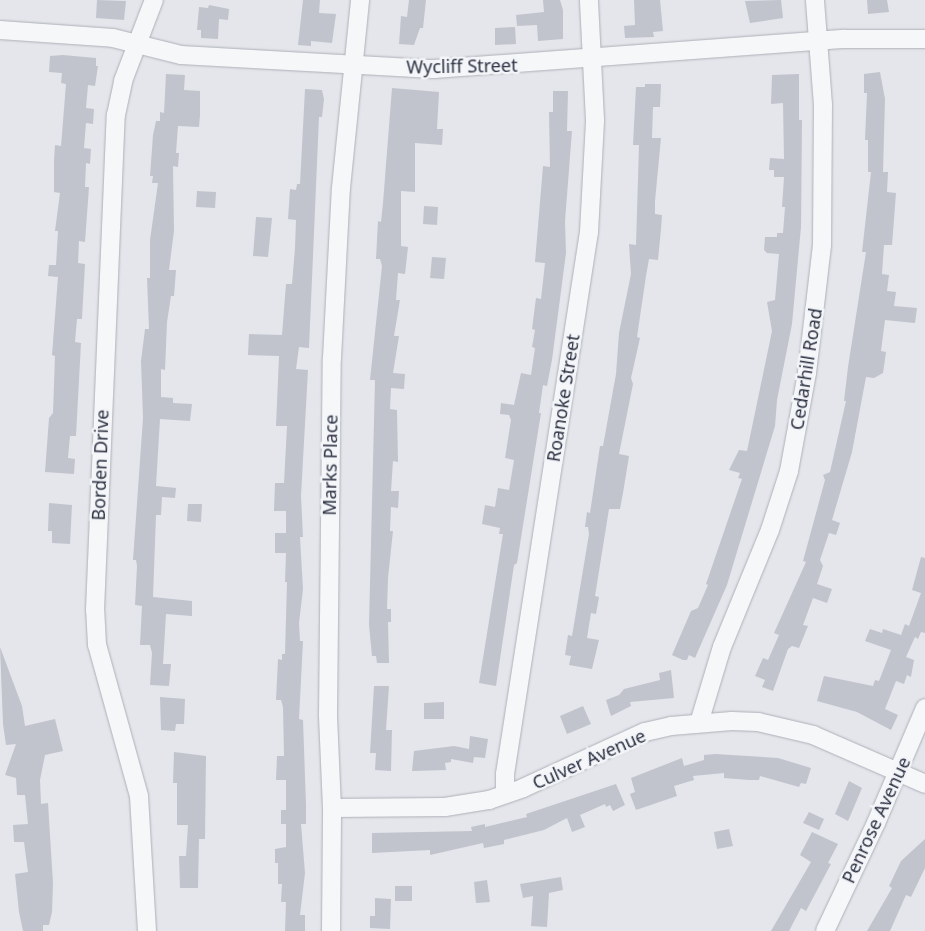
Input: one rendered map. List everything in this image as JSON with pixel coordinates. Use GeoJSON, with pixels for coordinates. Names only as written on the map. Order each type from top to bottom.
{"type":"FeatureCollection","features":[{"type":"Feature","properties":{"kind":"street","name":"Borden Drive"},"geometry":{"type":"LineString","coordinates":[[147,931],[139,796],[97,645],[95,610],[116,115],[122,82],[139,43],[154,0]]}},
{"type":"Feature","properties":{"kind":"street","name":"Marks Place"},"geometry":{"type":"LineString","coordinates":[[331,931],[332,808],[328,715],[332,358],[341,188],[355,65],[360,0]]}},
{"type":"Feature","properties":{"kind":"street","name":"Roanoke Street"},"geometry":{"type":"LineString","coordinates":[[505,794],[505,774],[589,232],[594,155],[594,60],[589,0]]}},
{"type":"Feature","properties":{"kind":"street","name":"Cedarhill Road"},"geometry":{"type":"LineString","coordinates":[[699,722],[722,647],[770,530],[789,471],[807,373],[822,245],[824,147],[820,40],[815,0]]}},
{"type":"Feature","properties":{"kind":"street","name":"Wycliff Street"},"geometry":{"type":"LineString","coordinates":[[0,30],[113,38],[181,54],[434,69],[594,60],[820,40],[925,39]]}},
{"type":"Feature","properties":{"kind":"street","name":"Penrose Avenue"},"geometry":{"type":"LineString","coordinates":[[825,931],[899,772],[925,708]]}},
{"type":"Feature","properties":{"kind":"street","name":"Culver Avenue"},"geometry":{"type":"LineString","coordinates":[[332,808],[445,807],[505,794],[645,732],[699,722],[758,722],[787,727],[813,735],[925,784]]}},
{"type":"Feature","properties":{"kind":"building"},"geometry":{"type":"Polygon","coordinates":[[[97,0],[126,1],[124,20],[96,18],[97,0]]]}},
{"type":"Feature","properties":{"kind":"building"},"geometry":{"type":"Polygon","coordinates":[[[303,0],[320,0],[319,13],[336,14],[332,43],[311,41],[311,46],[298,45],[303,0]]]}},
{"type":"Feature","properties":{"kind":"building"},"geometry":{"type":"Polygon","coordinates":[[[409,0],[426,0],[423,28],[420,28],[414,45],[399,44],[401,16],[407,17],[409,0]]]}},
{"type":"Feature","properties":{"kind":"building"},"geometry":{"type":"Polygon","coordinates":[[[543,0],[560,0],[563,10],[563,39],[538,41],[537,25],[517,26],[516,15],[544,12],[543,0]]]}},
{"type":"Feature","properties":{"kind":"building"},"geometry":{"type":"Polygon","coordinates":[[[634,0],[660,0],[663,31],[653,32],[654,37],[625,38],[624,26],[635,25],[634,0]]]}},
{"type":"Feature","properties":{"kind":"building"},"geometry":{"type":"Polygon","coordinates":[[[781,0],[783,18],[750,23],[745,1],[781,0]]]}},
{"type":"Feature","properties":{"kind":"building"},"geometry":{"type":"Polygon","coordinates":[[[867,0],[887,0],[889,12],[868,14],[867,0]]]}},
{"type":"Feature","properties":{"kind":"building"},"geometry":{"type":"Polygon","coordinates":[[[209,5],[229,9],[228,20],[219,19],[218,39],[201,38],[201,30],[197,30],[199,7],[208,8],[209,5]]]}},
{"type":"Feature","properties":{"kind":"building"},"geometry":{"type":"Polygon","coordinates":[[[515,27],[516,44],[495,45],[495,28],[515,27]]]}},
{"type":"Feature","properties":{"kind":"building"},"geometry":{"type":"Polygon","coordinates":[[[63,55],[96,58],[96,66],[98,66],[95,86],[88,85],[86,108],[94,109],[93,124],[86,123],[84,148],[91,149],[90,164],[86,163],[85,187],[89,187],[85,242],[79,241],[78,263],[85,264],[82,319],[77,319],[75,342],[81,343],[76,436],[70,436],[68,458],[75,459],[74,474],[45,472],[49,418],[53,413],[55,356],[52,355],[58,277],[48,276],[49,265],[56,265],[58,231],[55,231],[60,193],[54,192],[54,161],[55,145],[61,146],[66,84],[61,83],[62,73],[49,72],[50,56],[63,55]]]}},
{"type":"Feature","properties":{"kind":"building"},"geometry":{"type":"Polygon","coordinates":[[[880,72],[885,99],[883,172],[888,172],[887,192],[896,193],[892,245],[884,245],[882,274],[889,275],[887,291],[896,292],[894,306],[917,308],[915,323],[885,320],[881,351],[886,352],[883,373],[874,378],[866,377],[852,452],[832,520],[840,523],[836,535],[829,533],[820,560],[823,566],[817,584],[832,589],[827,603],[813,598],[803,625],[808,626],[799,648],[792,646],[788,649],[773,691],[762,687],[765,680],[755,676],[763,658],[768,660],[779,635],[774,633],[806,562],[803,561],[825,480],[823,475],[830,472],[846,401],[844,401],[848,367],[866,252],[862,252],[871,172],[868,172],[868,140],[865,140],[867,93],[864,93],[864,74],[880,72]]]}},
{"type":"Feature","properties":{"kind":"building"},"geometry":{"type":"Polygon","coordinates":[[[166,74],[185,75],[184,90],[200,91],[199,127],[178,126],[176,153],[179,153],[178,167],[173,166],[174,231],[169,270],[176,270],[174,296],[171,296],[167,322],[165,370],[161,369],[161,397],[173,398],[173,403],[192,404],[190,421],[160,419],[156,486],[176,488],[175,498],[162,497],[161,515],[156,515],[153,597],[192,601],[192,616],[166,614],[163,664],[171,664],[169,686],[150,685],[152,653],[150,645],[140,645],[142,606],[135,605],[137,566],[136,560],[133,560],[143,418],[141,361],[145,329],[149,329],[147,278],[150,278],[150,240],[158,183],[152,183],[153,176],[150,176],[156,121],[160,121],[160,112],[164,113],[166,74]]]}},
{"type":"Feature","properties":{"kind":"building"},"geometry":{"type":"Polygon","coordinates":[[[799,74],[799,120],[802,120],[801,227],[792,324],[777,400],[775,426],[727,585],[695,658],[689,655],[687,660],[683,660],[672,655],[691,611],[698,608],[708,585],[706,584],[742,479],[738,478],[740,473],[729,470],[739,450],[747,451],[772,331],[767,302],[775,300],[779,254],[767,253],[764,250],[765,237],[777,237],[777,233],[783,233],[785,207],[782,207],[784,177],[774,177],[774,170],[769,170],[770,158],[784,159],[783,103],[771,104],[772,75],[799,74]]]}},
{"type":"Feature","properties":{"kind":"building"},"geometry":{"type":"Polygon","coordinates":[[[645,84],[661,84],[660,107],[653,107],[652,138],[661,138],[655,214],[662,215],[661,229],[658,260],[649,259],[637,337],[640,338],[631,378],[633,384],[619,454],[629,456],[623,493],[620,509],[609,509],[595,596],[599,597],[596,614],[591,613],[587,638],[599,640],[592,669],[569,665],[571,656],[565,655],[568,635],[572,636],[589,534],[588,527],[585,527],[587,512],[590,513],[600,446],[603,446],[616,374],[619,333],[631,274],[629,244],[636,245],[639,145],[633,145],[636,87],[645,87],[645,84]]]}},
{"type":"Feature","properties":{"kind":"building"},"geometry":{"type":"Polygon","coordinates":[[[392,88],[439,92],[437,129],[443,129],[442,145],[415,143],[415,192],[401,191],[401,246],[408,247],[405,274],[398,273],[396,300],[400,300],[394,336],[399,336],[393,373],[405,374],[404,389],[391,388],[390,409],[397,410],[398,462],[393,461],[391,491],[399,491],[398,508],[391,507],[390,531],[393,531],[387,609],[391,609],[391,622],[388,622],[389,663],[377,663],[376,656],[372,656],[369,625],[375,380],[370,380],[382,266],[380,259],[376,259],[378,221],[381,222],[392,88]]]}},
{"type":"Feature","properties":{"kind":"building"},"geometry":{"type":"Polygon","coordinates":[[[305,89],[322,90],[324,99],[322,117],[319,117],[309,348],[299,347],[296,369],[308,370],[301,496],[303,537],[300,537],[303,589],[299,623],[300,641],[303,641],[299,719],[303,720],[306,805],[306,824],[301,824],[305,873],[300,915],[305,915],[305,931],[285,931],[286,902],[281,902],[282,884],[278,884],[278,863],[275,863],[275,849],[286,847],[286,824],[281,824],[281,810],[286,810],[286,780],[276,780],[277,756],[284,756],[283,707],[281,700],[276,700],[278,659],[282,660],[282,654],[285,654],[287,582],[285,582],[286,553],[275,553],[275,533],[286,533],[286,511],[274,511],[275,483],[284,483],[287,426],[276,426],[279,356],[248,355],[249,334],[282,335],[286,284],[292,284],[295,248],[296,220],[288,219],[290,189],[296,190],[297,184],[300,184],[305,89]]]}},
{"type":"Feature","properties":{"kind":"building"},"geometry":{"type":"Polygon","coordinates":[[[553,91],[568,91],[567,131],[572,131],[565,221],[566,253],[552,360],[547,386],[543,385],[539,413],[541,413],[517,563],[514,565],[496,686],[479,683],[503,534],[499,534],[500,528],[482,524],[485,505],[495,507],[498,488],[509,490],[514,460],[505,458],[511,420],[509,415],[500,414],[501,403],[514,405],[521,373],[531,375],[535,348],[532,347],[535,330],[532,329],[536,298],[541,299],[545,263],[535,262],[543,166],[550,167],[549,112],[553,112],[553,91]]]}},
{"type":"Feature","properties":{"kind":"building"},"geometry":{"type":"Polygon","coordinates":[[[197,191],[216,192],[215,208],[196,207],[197,191]]]}},
{"type":"Feature","properties":{"kind":"building"},"geometry":{"type":"Polygon","coordinates":[[[424,206],[438,207],[437,225],[423,224],[424,206]]]}},
{"type":"Feature","properties":{"kind":"building"},"geometry":{"type":"Polygon","coordinates":[[[256,217],[272,218],[268,257],[253,256],[256,217]]]}},
{"type":"Feature","properties":{"kind":"building"},"geometry":{"type":"Polygon","coordinates":[[[432,257],[446,258],[444,279],[430,278],[432,257]]]}},
{"type":"Feature","properties":{"kind":"building"},"geometry":{"type":"Polygon","coordinates":[[[49,503],[72,505],[70,544],[52,543],[52,531],[48,531],[49,503]]]}},
{"type":"Feature","properties":{"kind":"building"},"geometry":{"type":"Polygon","coordinates":[[[188,504],[202,504],[201,522],[187,521],[188,504]]]}},
{"type":"Feature","properties":{"kind":"building"},"geometry":{"type":"Polygon","coordinates":[[[921,557],[925,558],[925,633],[921,632],[918,639],[915,637],[906,657],[914,660],[911,677],[907,675],[904,684],[896,681],[885,709],[898,715],[891,730],[857,712],[817,701],[824,676],[873,686],[875,680],[879,681],[891,650],[865,641],[870,629],[882,633],[883,629],[901,635],[905,624],[909,626],[921,593],[912,590],[921,557]]]}},
{"type":"Feature","properties":{"kind":"building"},"geometry":{"type":"Polygon","coordinates":[[[0,647],[22,706],[25,726],[55,719],[63,751],[45,755],[40,780],[41,804],[48,803],[53,883],[52,912],[49,925],[43,925],[43,931],[23,931],[19,912],[15,874],[28,872],[24,842],[14,842],[13,825],[28,824],[25,795],[17,795],[16,778],[5,775],[16,744],[6,745],[3,724],[0,647]]]}},
{"type":"Feature","properties":{"kind":"building"},"geometry":{"type":"Polygon","coordinates":[[[671,670],[674,698],[630,702],[631,706],[611,716],[606,700],[619,695],[624,689],[660,680],[659,673],[671,670]]]}},
{"type":"Feature","properties":{"kind":"building"},"geometry":{"type":"Polygon","coordinates":[[[374,686],[389,686],[386,730],[392,730],[391,771],[375,770],[376,753],[370,753],[374,686]]]}},
{"type":"Feature","properties":{"kind":"building"},"geometry":{"type":"Polygon","coordinates":[[[160,697],[185,699],[184,724],[176,724],[175,731],[161,730],[160,697]]]}},
{"type":"Feature","properties":{"kind":"building"},"geometry":{"type":"Polygon","coordinates":[[[444,702],[444,719],[424,719],[424,703],[444,702]]]}},
{"type":"Feature","properties":{"kind":"building"},"geometry":{"type":"Polygon","coordinates":[[[583,706],[591,724],[567,734],[560,716],[583,706]]]}},
{"type":"Feature","properties":{"kind":"building"},"geometry":{"type":"Polygon","coordinates":[[[470,736],[488,739],[485,758],[474,757],[473,763],[451,759],[451,762],[445,763],[446,770],[412,771],[414,751],[454,746],[469,749],[470,736]]]}},
{"type":"Feature","properties":{"kind":"building"},"geometry":{"type":"Polygon","coordinates":[[[174,752],[206,756],[205,839],[199,839],[198,888],[180,888],[179,856],[186,856],[188,825],[177,825],[177,783],[173,783],[174,752]]]}},
{"type":"Feature","properties":{"kind":"building"},"geometry":{"type":"Polygon","coordinates":[[[704,755],[778,758],[811,768],[806,784],[801,783],[799,787],[760,776],[759,780],[749,780],[724,778],[724,773],[693,776],[694,780],[674,786],[677,796],[636,810],[630,794],[635,792],[631,778],[682,758],[684,766],[704,760],[704,755]]]}},
{"type":"Feature","properties":{"kind":"building"},"geometry":{"type":"Polygon","coordinates":[[[849,781],[862,788],[848,821],[835,814],[849,781]]]}},
{"type":"Feature","properties":{"kind":"building"},"geometry":{"type":"Polygon","coordinates":[[[616,784],[625,805],[613,811],[610,805],[606,807],[605,804],[580,815],[585,827],[572,832],[567,818],[544,830],[504,840],[504,844],[484,848],[483,843],[430,855],[430,850],[372,853],[372,833],[472,831],[471,827],[485,824],[485,827],[527,817],[526,814],[616,784]]]}},
{"type":"Feature","properties":{"kind":"building"},"geometry":{"type":"Polygon","coordinates":[[[809,812],[824,819],[819,830],[803,823],[809,812]]]}},
{"type":"Feature","properties":{"kind":"building"},"geometry":{"type":"Polygon","coordinates":[[[729,829],[733,846],[717,849],[714,832],[729,829]]]}},
{"type":"Feature","properties":{"kind":"building"},"geometry":{"type":"Polygon","coordinates":[[[812,832],[838,844],[828,863],[831,864],[806,911],[801,908],[789,931],[771,931],[811,862],[800,855],[812,832]]]}},
{"type":"Feature","properties":{"kind":"building"},"geometry":{"type":"Polygon","coordinates":[[[925,839],[925,868],[911,897],[906,895],[890,931],[867,931],[892,888],[889,886],[901,861],[925,839]]]}},
{"type":"Feature","properties":{"kind":"building"},"geometry":{"type":"Polygon","coordinates":[[[561,877],[563,890],[549,893],[547,927],[531,926],[533,896],[523,898],[520,884],[561,877]]]}},
{"type":"Feature","properties":{"kind":"building"},"geometry":{"type":"Polygon","coordinates":[[[487,880],[490,902],[476,903],[474,882],[487,880]]]}},
{"type":"Feature","properties":{"kind":"building"},"geometry":{"type":"Polygon","coordinates":[[[395,886],[412,886],[412,901],[395,901],[395,886]]]}},
{"type":"Feature","properties":{"kind":"building"},"geometry":{"type":"Polygon","coordinates":[[[375,898],[391,899],[390,929],[370,928],[370,916],[375,916],[375,898]]]}}]}
